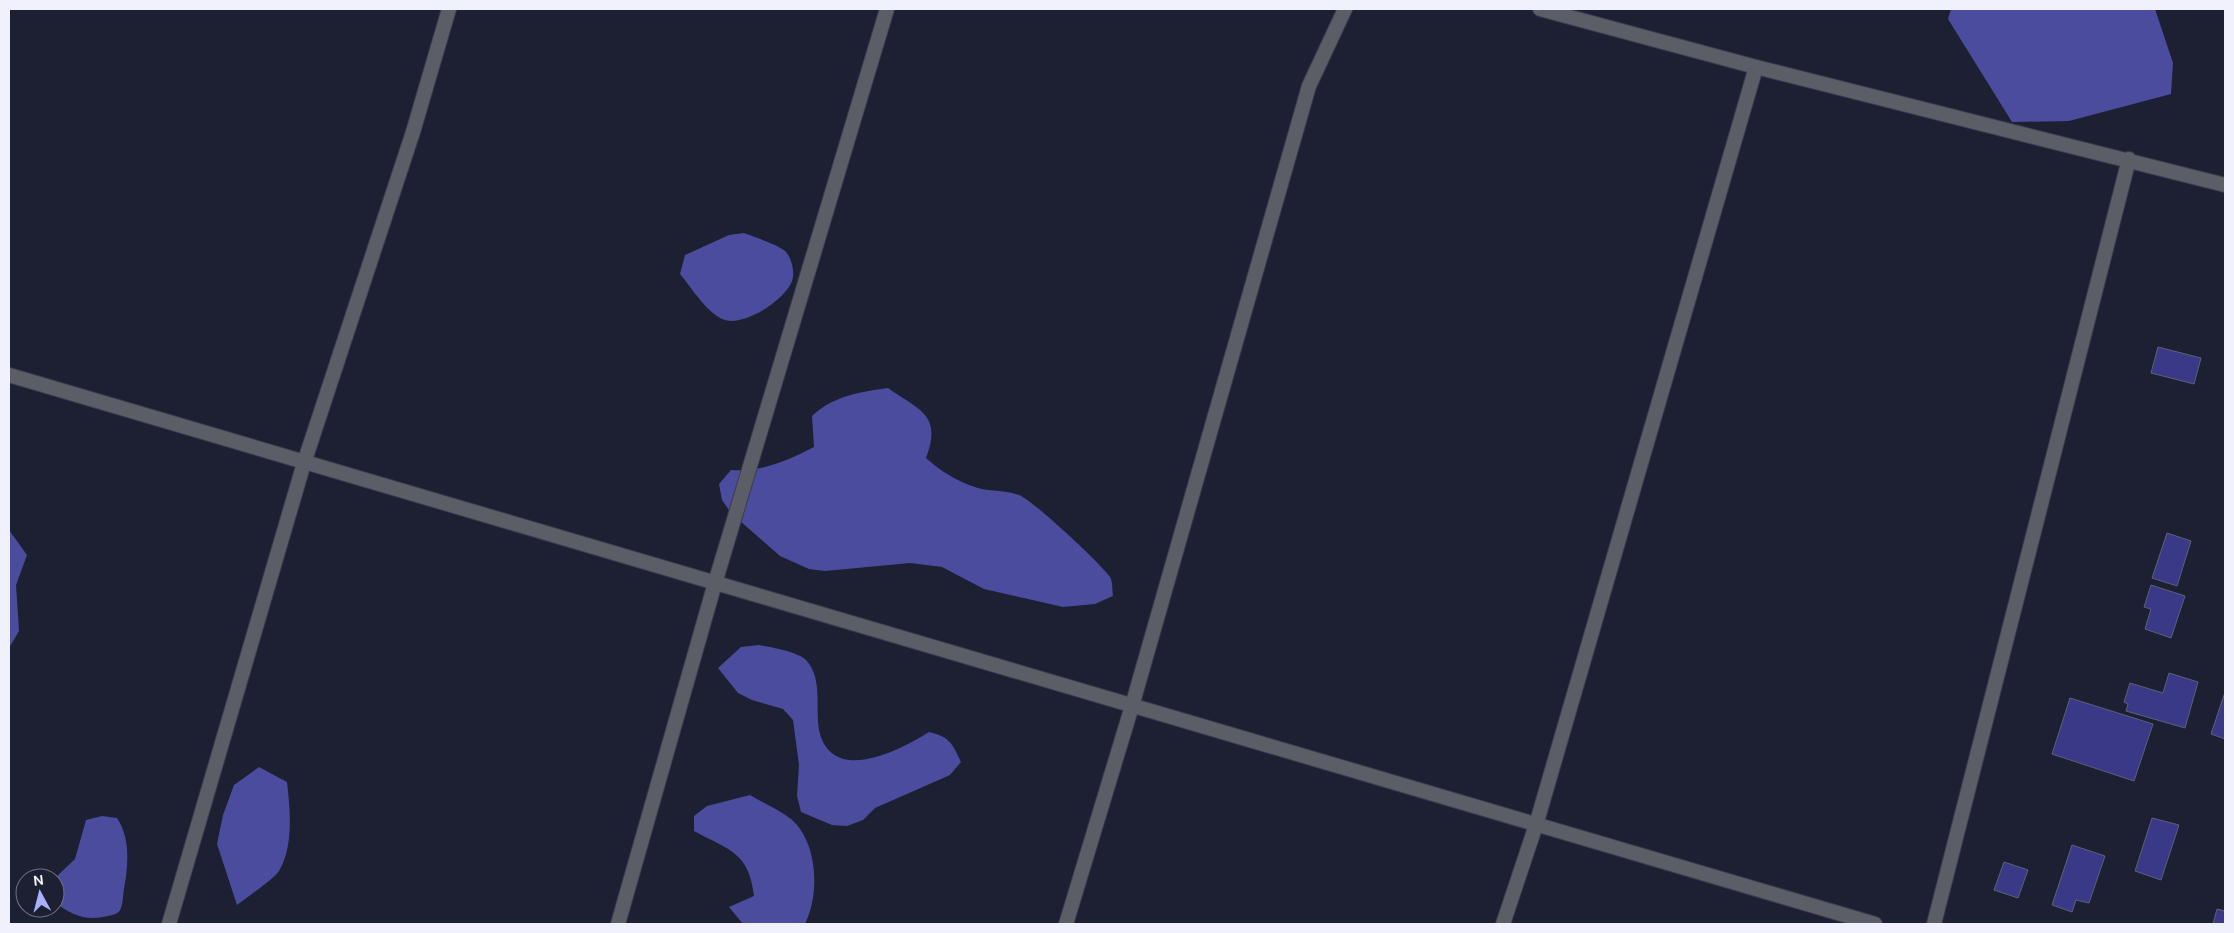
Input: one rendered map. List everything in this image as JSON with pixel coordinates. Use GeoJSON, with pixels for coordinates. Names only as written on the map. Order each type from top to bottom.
{"type":"FeatureCollection","features":[{"type":"Feature","properties":{"kind":"street"},"geometry":{"type":"LineString","coordinates":[[169,924],[304,462],[413,132],[449,9]]}},
{"type":"Feature","properties":{"kind":"street"},"geometry":{"type":"LineString","coordinates":[[618,924],[715,583],[887,9]]}},
{"type":"Feature","properties":{"kind":"street"},"geometry":{"type":"LineString","coordinates":[[1066,924],[1132,706],[1309,86],[1345,9]]}},
{"type":"Feature","properties":{"kind":"street"},"geometry":{"type":"LineString","coordinates":[[1540,9],[1756,67],[2129,159],[2225,185]]}},
{"type":"Feature","properties":{"kind":"street"},"geometry":{"type":"LineString","coordinates":[[1503,924],[1536,825],[1756,67]]}},
{"type":"Feature","properties":{"kind":"street"},"geometry":{"type":"LineString","coordinates":[[1934,924],[2129,159]]}},
{"type":"Feature","properties":{"kind":"street"},"geometry":{"type":"LineString","coordinates":[[9,376],[1875,924]]}},
{"type":"Feature","properties":{"kind":"shaded area"},"geometry":{"type":"Polygon","coordinates":[[[1951,9],[2155,9],[2173,63],[2171,94],[2069,121],[2012,122],[1948,19],[1951,9]]]}},
{"type":"Feature","properties":{"kind":"shaded area"},"geometry":{"type":"Polygon","coordinates":[[[744,233],[783,249],[791,262],[793,278],[781,296],[763,310],[743,319],[725,320],[718,317],[700,300],[680,274],[685,255],[729,235],[744,233]]]}},
{"type":"Feature","properties":{"kind":"shaded area"},"geometry":{"type":"Polygon","coordinates":[[[888,388],[919,409],[930,423],[930,444],[926,458],[944,472],[971,486],[1014,493],[1027,500],[1067,533],[1104,570],[1111,579],[1113,596],[1095,604],[1063,607],[984,589],[942,567],[910,563],[825,571],[809,569],[780,556],[731,513],[722,500],[719,484],[731,470],[764,467],[794,457],[814,447],[812,416],[820,409],[847,396],[888,388]]]}},
{"type":"Feature","properties":{"kind":"shaded area"},"geometry":{"type":"Polygon","coordinates":[[[9,530],[27,555],[16,585],[19,631],[9,648],[9,530]]]}},
{"type":"Feature","properties":{"kind":"shaded area"},"geometry":{"type":"Polygon","coordinates":[[[759,645],[784,650],[802,657],[812,668],[817,686],[820,734],[828,749],[840,758],[854,760],[870,759],[903,747],[929,732],[942,736],[950,742],[961,762],[950,775],[875,808],[863,820],[847,826],[832,825],[801,812],[797,796],[799,765],[793,720],[783,709],[752,700],[738,693],[718,668],[741,647],[759,645]]]}},
{"type":"Feature","properties":{"kind":"shaded area"},"geometry":{"type":"Polygon","coordinates":[[[259,767],[287,782],[290,815],[289,839],[284,861],[279,871],[237,905],[217,844],[223,815],[234,785],[259,767]]]}},
{"type":"Feature","properties":{"kind":"shaded area"},"geometry":{"type":"Polygon","coordinates":[[[750,795],[791,819],[807,841],[814,869],[814,884],[810,912],[805,924],[743,924],[729,907],[754,896],[747,870],[742,861],[727,848],[694,831],[694,816],[707,806],[750,795]]]}},
{"type":"Feature","properties":{"kind":"shaded area"},"geometry":{"type":"Polygon","coordinates":[[[102,816],[117,818],[125,835],[127,871],[123,901],[119,912],[110,916],[86,917],[73,914],[65,910],[65,868],[75,859],[86,820],[102,816]]]}},
{"type":"Feature","properties":{"kind":"building"},"geometry":{"type":"Polygon","coordinates":[[[2158,347],[2201,358],[2194,384],[2151,373],[2158,347]]]}},
{"type":"Feature","properties":{"kind":"building"},"geometry":{"type":"Polygon","coordinates":[[[2167,533],[2191,541],[2177,586],[2152,578],[2167,533]]]}},
{"type":"Feature","properties":{"kind":"building"},"geometry":{"type":"Polygon","coordinates":[[[2151,585],[2185,596],[2171,638],[2145,629],[2151,609],[2144,607],[2151,585]]]}},
{"type":"Feature","properties":{"kind":"building"},"geometry":{"type":"Polygon","coordinates":[[[2169,673],[2198,682],[2185,728],[2126,711],[2128,704],[2124,702],[2130,683],[2163,693],[2169,673]]]}},
{"type":"Feature","properties":{"kind":"building"},"geometry":{"type":"Polygon","coordinates":[[[2225,692],[2225,739],[2211,734],[2225,692]]]}},
{"type":"Feature","properties":{"kind":"building"},"geometry":{"type":"Polygon","coordinates":[[[2070,698],[2153,724],[2134,781],[2052,754],[2070,698]]]}},
{"type":"Feature","properties":{"kind":"building"},"geometry":{"type":"Polygon","coordinates":[[[2152,818],[2179,825],[2161,880],[2135,871],[2152,818]]]}},
{"type":"Feature","properties":{"kind":"building"},"geometry":{"type":"Polygon","coordinates":[[[2072,845],[2105,856],[2089,903],[2076,900],[2072,912],[2052,905],[2072,845]]]}},
{"type":"Feature","properties":{"kind":"building"},"geometry":{"type":"Polygon","coordinates":[[[2004,862],[2028,870],[2018,898],[1994,890],[2004,862]]]}},
{"type":"Feature","properties":{"kind":"building"},"geometry":{"type":"Polygon","coordinates":[[[2217,909],[2225,911],[2225,924],[2213,924],[2217,909]]]}}]}
